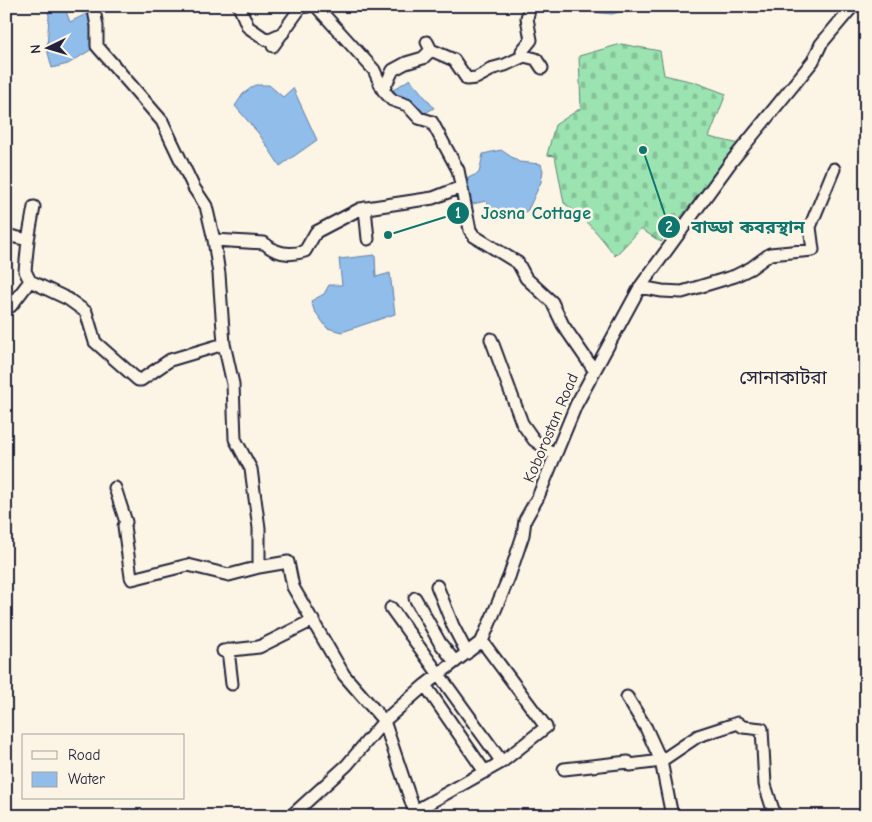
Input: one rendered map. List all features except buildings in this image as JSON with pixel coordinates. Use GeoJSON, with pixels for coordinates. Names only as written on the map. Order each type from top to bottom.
{"type":"FeatureCollection","features":[{"type":"Feature","properties":{"kind":"street"},"geometry":{"type":"LineString","coordinates":[[239,6],[248,26],[267,40],[283,33]]}},
{"type":"Feature","properties":{"kind":"street"},"geometry":{"type":"LineString","coordinates":[[273,46],[301,7],[308,6]]}},
{"type":"Feature","properties":{"kind":"street"},"geometry":{"type":"LineString","coordinates":[[316,6],[374,70],[383,90],[392,100],[407,105],[419,118],[432,122],[458,170],[470,230],[474,236],[518,263],[526,278],[552,302],[563,325],[594,370]]}},
{"type":"Feature","properties":{"kind":"street"},"geometry":{"type":"LineString","coordinates":[[524,56],[522,51],[531,40],[527,18],[530,6]]}},
{"type":"Feature","properties":{"kind":"street","name":"Koborostan Road"},"geometry":{"type":"LineString","coordinates":[[291,816],[347,765],[384,721],[424,685],[482,641],[509,577],[523,535],[525,520],[538,497],[576,405],[640,286],[730,162],[813,61],[821,44],[853,6]]}},
{"type":"Feature","properties":{"kind":"street"},"geometry":{"type":"LineString","coordinates":[[94,10],[98,26],[97,46],[162,122],[194,188],[206,206],[219,274],[224,344],[233,384],[235,439],[251,469],[259,528],[260,567]]}},
{"type":"Feature","properties":{"kind":"street"},"geometry":{"type":"LineString","coordinates":[[383,90],[393,70],[406,62],[423,58],[429,46],[454,60],[467,79],[476,78],[489,72],[490,69],[505,65],[524,56],[536,59],[542,68]]}},
{"type":"Feature","properties":{"kind":"street"},"geometry":{"type":"LineString","coordinates":[[640,286],[662,291],[682,292],[735,276],[751,268],[770,254],[813,250],[810,227],[834,169]]}},
{"type":"Feature","properties":{"kind":"street"},"geometry":{"type":"LineString","coordinates":[[214,240],[264,243],[271,250],[293,255],[305,251],[316,232],[365,208],[432,198],[461,187]]}},
{"type":"Feature","properties":{"kind":"street"},"geometry":{"type":"LineString","coordinates":[[34,207],[25,271],[30,281],[68,300],[86,312],[95,342],[138,380],[141,380],[170,360],[224,344]]}},
{"type":"Feature","properties":{"kind":"street"},"geometry":{"type":"LineString","coordinates":[[365,208],[368,239]]}},
{"type":"Feature","properties":{"kind":"street"},"geometry":{"type":"LineString","coordinates":[[6,235],[28,240]]}},
{"type":"Feature","properties":{"kind":"street"},"geometry":{"type":"LineString","coordinates":[[11,306],[30,281]]}},
{"type":"Feature","properties":{"kind":"street"},"geometry":{"type":"LineString","coordinates":[[491,339],[522,423],[534,440],[555,455]]}},
{"type":"Feature","properties":{"kind":"street"},"geometry":{"type":"LineString","coordinates":[[115,488],[126,522],[124,525],[132,579],[188,565],[229,575],[288,562],[293,587],[344,676],[384,721],[416,814],[502,762],[546,727],[482,641]]}},
{"type":"Feature","properties":{"kind":"street"},"geometry":{"type":"LineString","coordinates":[[437,586],[453,626],[467,653]]}},
{"type":"Feature","properties":{"kind":"street"},"geometry":{"type":"LineString","coordinates":[[415,598],[440,643],[454,662]]}},
{"type":"Feature","properties":{"kind":"street"},"geometry":{"type":"LineString","coordinates":[[392,608],[502,762]]}},
{"type":"Feature","properties":{"kind":"street"},"geometry":{"type":"LineString","coordinates":[[232,684],[226,650],[259,647],[313,620]]}},
{"type":"Feature","properties":{"kind":"street"},"geometry":{"type":"LineString","coordinates":[[424,685],[486,772]]}},
{"type":"Feature","properties":{"kind":"street"},"geometry":{"type":"LineString","coordinates":[[627,697],[646,728],[661,761],[672,816]]}},
{"type":"Feature","properties":{"kind":"street"},"geometry":{"type":"LineString","coordinates":[[564,769],[628,762],[630,765],[661,761],[698,736],[738,723],[742,727],[762,729],[765,785],[775,816]]}},
{"type":"Feature","properties":{"kind":"green space"},"geometry":{"type":"Polygon","coordinates":[[[621,44],[660,51],[664,75],[694,82],[726,94],[709,137],[744,145],[716,173],[661,242],[641,229],[615,256],[592,227],[564,203],[555,156],[547,155],[555,125],[581,108],[579,56],[621,44]]]}},
{"type":"Feature","properties":{"kind":"water"},"geometry":{"type":"Polygon","coordinates":[[[46,6],[64,6],[70,22],[94,10],[97,46],[68,64],[52,68],[47,49],[49,15],[46,6]]]}},
{"type":"Feature","properties":{"kind":"water"},"geometry":{"type":"Polygon","coordinates":[[[571,6],[618,6],[619,12],[612,14],[572,10],[571,6]]]}},
{"type":"Feature","properties":{"kind":"water"},"geometry":{"type":"Polygon","coordinates":[[[410,79],[434,108],[420,116],[393,90],[410,79]]]}},
{"type":"Feature","properties":{"kind":"water"},"geometry":{"type":"Polygon","coordinates":[[[255,85],[269,85],[283,97],[293,88],[317,140],[280,166],[259,134],[235,106],[243,94],[255,85]]]}},
{"type":"Feature","properties":{"kind":"water"},"geometry":{"type":"Polygon","coordinates":[[[501,150],[519,162],[541,164],[543,171],[541,182],[528,210],[517,217],[496,219],[486,201],[468,205],[468,178],[479,173],[483,154],[501,150]]]}},
{"type":"Feature","properties":{"kind":"water"},"geometry":{"type":"Polygon","coordinates":[[[375,255],[376,277],[390,273],[395,314],[342,332],[327,328],[314,310],[311,301],[324,294],[329,285],[342,285],[339,259],[375,255]]]}},
{"type":"Feature","properties":{"kind":"place","name":"বাড্ডা কবরস্থান"},"geometry":{"type":"Point","coordinates":[643,150]}},
{"type":"Feature","properties":{"kind":"place","name":"Josna Cottage"},"geometry":{"type":"Point","coordinates":[388,235]}},
{"type":"Feature","properties":{"kind":"district","name":"সোনাকাটরা"},"geometry":{"type":"Point","coordinates":[783,378]}}]}
